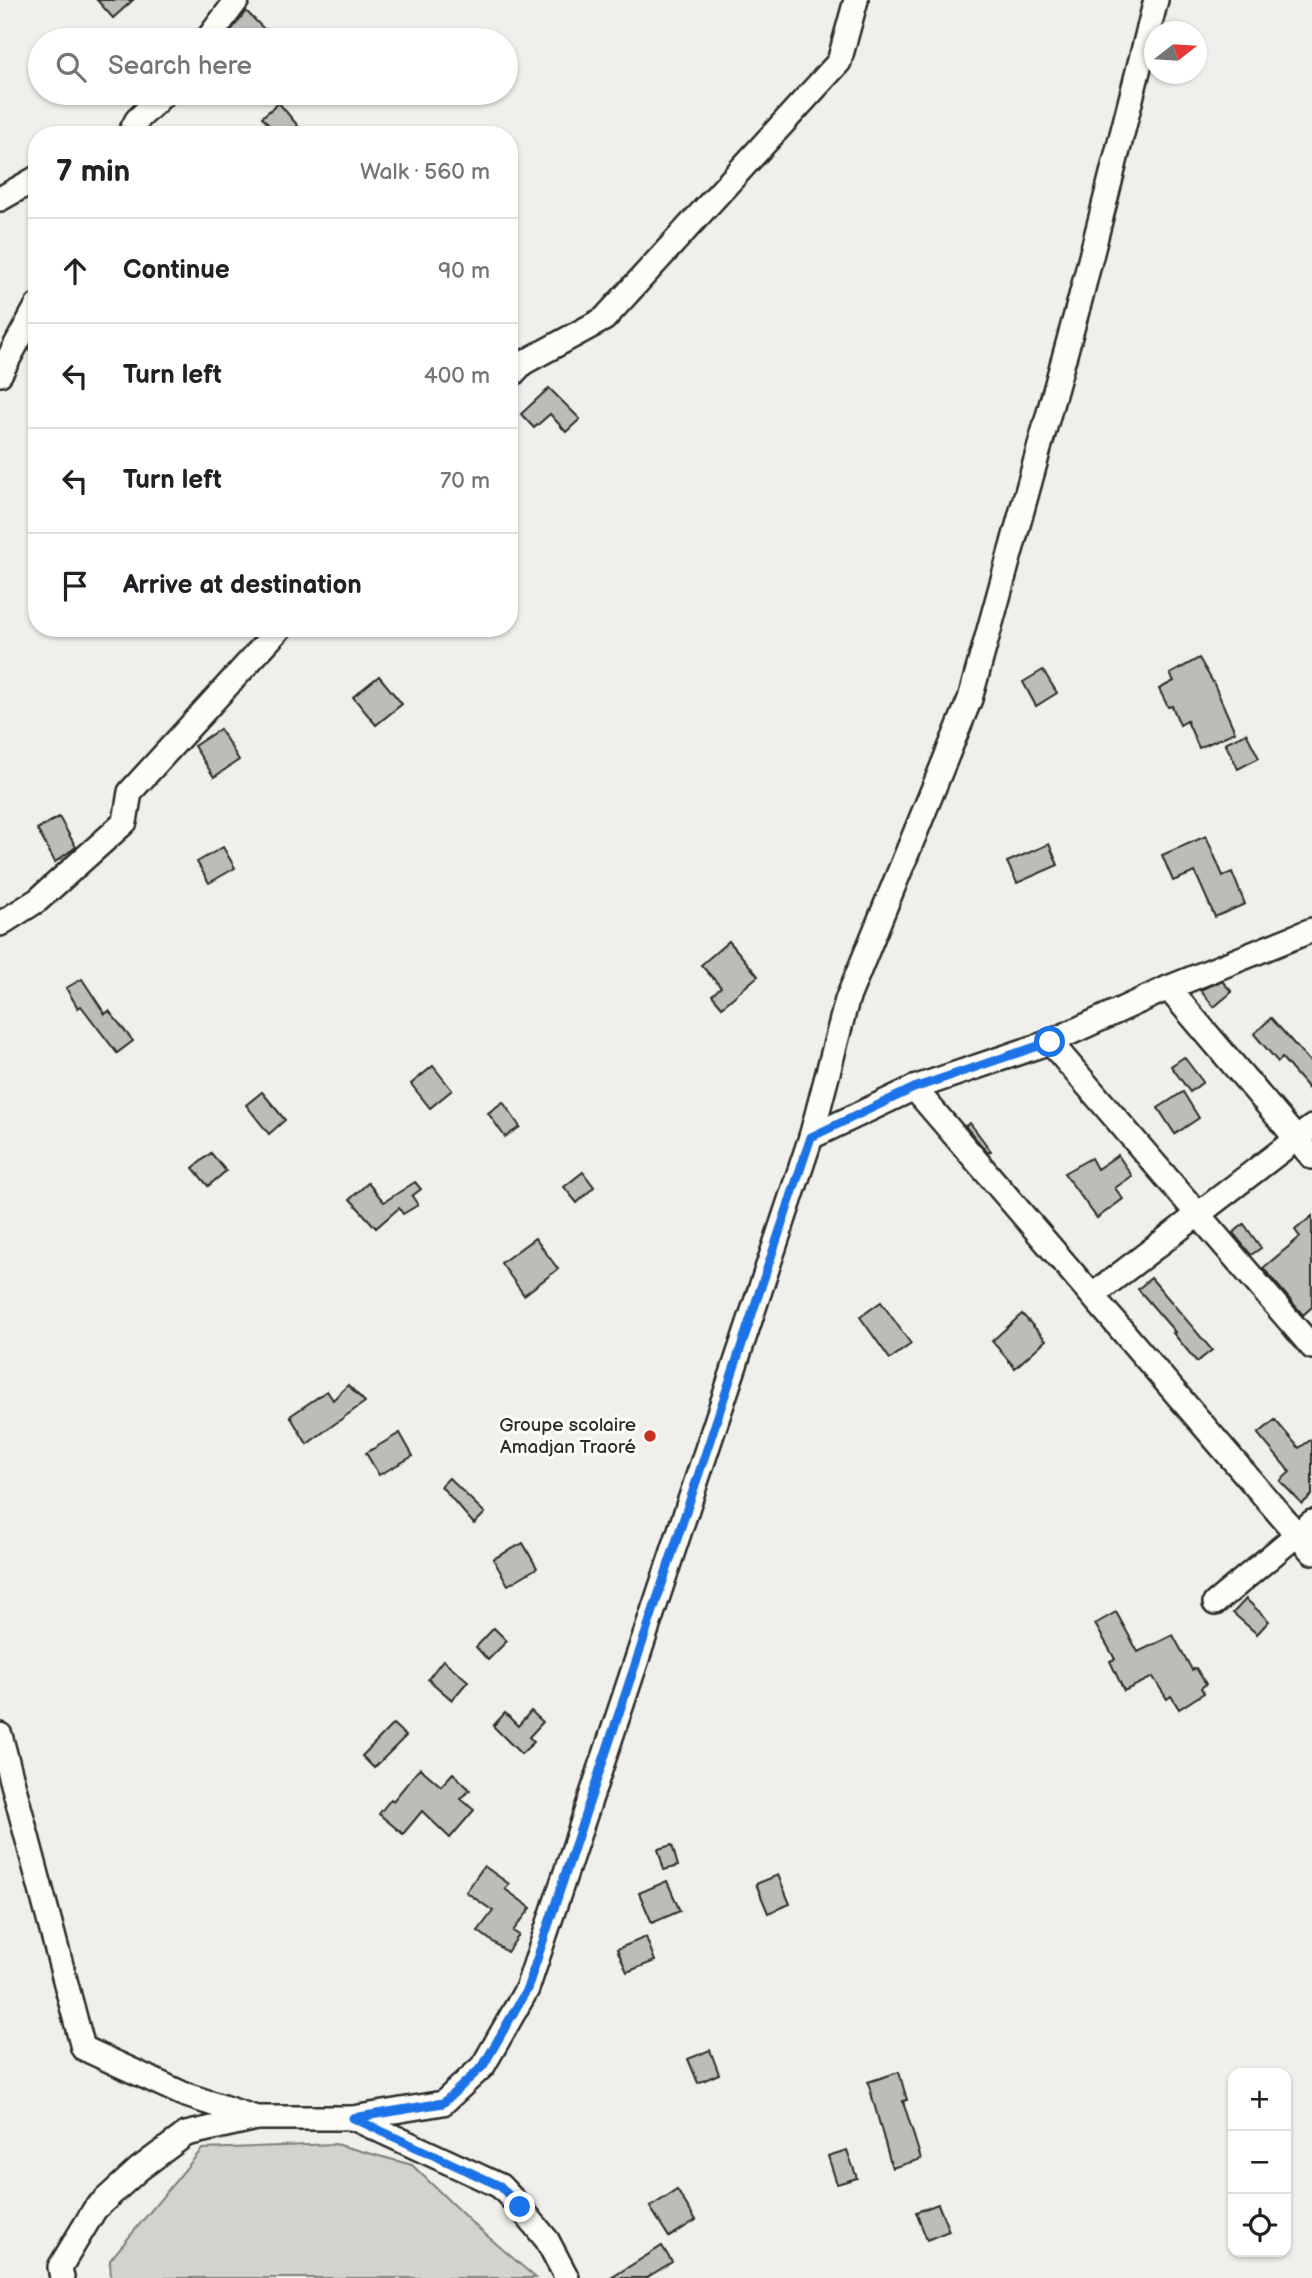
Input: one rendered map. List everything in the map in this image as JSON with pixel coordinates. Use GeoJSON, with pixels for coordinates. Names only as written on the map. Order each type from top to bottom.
{"type":"FeatureCollection","features":[{"type":"Feature","properties":{"kind":"street"},"geometry":{"type":"LineString","coordinates":[[216,28],[237,0]]}},
{"type":"Feature","properties":{"kind":"street"},"geometry":{"type":"LineString","coordinates":[[518,368],[523,363],[604,319],[839,62],[856,0]]}},
{"type":"Feature","properties":{"kind":"street"},"geometry":{"type":"LineString","coordinates":[[57,2274],[95,2209],[139,2169],[186,2134],[257,2118],[353,2118],[443,2103],[483,2066],[527,1989],[811,1137],[848,1000],[970,699],[1080,300],[1156,0]]}},
{"type":"Feature","properties":{"kind":"street"},"geometry":{"type":"LineString","coordinates":[[134,126],[154,105]]}},
{"type":"Feature","properties":{"kind":"street"},"geometry":{"type":"LineString","coordinates":[[0,200],[28,183]]}},
{"type":"Feature","properties":{"kind":"street"},"geometry":{"type":"LineString","coordinates":[[0,374],[28,323]]}},
{"type":"Feature","properties":{"kind":"street"},"geometry":{"type":"LineString","coordinates":[[0,924],[38,900],[125,822],[130,792],[272,637]]}},
{"type":"Feature","properties":{"kind":"street"},"geometry":{"type":"LineString","coordinates":[[811,1137],[914,1088],[1050,1042],[1168,988],[1312,930]]}},
{"type":"Feature","properties":{"kind":"street"},"geometry":{"type":"LineString","coordinates":[[1168,988],[1304,1133],[1312,1157]]}},
{"type":"Feature","properties":{"kind":"street"},"geometry":{"type":"LineString","coordinates":[[1050,1042],[1312,1347]]}},
{"type":"Feature","properties":{"kind":"street"},"geometry":{"type":"LineString","coordinates":[[914,1088],[1093,1296],[1304,1528],[1312,1552]]}},
{"type":"Feature","properties":{"kind":"street"},"geometry":{"type":"LineString","coordinates":[[1093,1296],[1304,1133]]}},
{"type":"Feature","properties":{"kind":"street"},"geometry":{"type":"LineString","coordinates":[[1215,1603],[1304,1528]]}},
{"type":"Feature","properties":{"kind":"street"},"geometry":{"type":"LineString","coordinates":[[0,1735],[83,2048],[183,2094],[257,2118]]}},
{"type":"Feature","properties":{"kind":"street"},"geometry":{"type":"LineString","coordinates":[[353,2118],[500,2186],[547,2240],[567,2278]]}},
{"type":"Feature","properties":{"kind":"shaded area"},"geometry":{"type":"Polygon","coordinates":[[[335,2144],[412,2165],[471,2222],[536,2278],[111,2278],[110,2260],[202,2149],[335,2144]]]}},
{"type":"Feature","properties":{"kind":"building"},"geometry":{"type":"Polygon","coordinates":[[[97,0],[133,0],[113,18],[97,0]]]}},
{"type":"Feature","properties":{"kind":"building"},"geometry":{"type":"Polygon","coordinates":[[[246,11],[263,28],[233,28],[246,11]]]}},
{"type":"Feature","properties":{"kind":"building"},"geometry":{"type":"Polygon","coordinates":[[[277,105],[281,105],[298,126],[270,126],[262,117],[277,105]]]}},
{"type":"Feature","properties":{"kind":"building"},"geometry":{"type":"Polygon","coordinates":[[[549,388],[580,419],[566,432],[550,414],[534,428],[521,414],[549,388]]]}},
{"type":"Feature","properties":{"kind":"building"},"geometry":{"type":"Polygon","coordinates":[[[1199,658],[1214,684],[1235,732],[1199,748],[1187,721],[1180,725],[1172,706],[1168,707],[1159,689],[1174,681],[1170,674],[1199,658]]]}},
{"type":"Feature","properties":{"kind":"building"},"geometry":{"type":"Polygon","coordinates":[[[1043,670],[1057,693],[1036,706],[1023,682],[1043,670]]]}},
{"type":"Feature","properties":{"kind":"building"},"geometry":{"type":"Polygon","coordinates":[[[379,676],[402,704],[376,725],[353,697],[379,676]]]}},
{"type":"Feature","properties":{"kind":"building"},"geometry":{"type":"Polygon","coordinates":[[[220,729],[239,760],[214,777],[194,746],[220,729]]]}},
{"type":"Feature","properties":{"kind":"building"},"geometry":{"type":"Polygon","coordinates":[[[1246,733],[1259,758],[1238,769],[1225,743],[1246,733]]]}},
{"type":"Feature","properties":{"kind":"building"},"geometry":{"type":"Polygon","coordinates":[[[59,817],[76,847],[55,862],[37,829],[59,817]]]}},
{"type":"Feature","properties":{"kind":"building"},"geometry":{"type":"Polygon","coordinates":[[[1206,836],[1223,876],[1232,872],[1245,904],[1215,917],[1195,872],[1173,881],[1162,855],[1206,836]]]}},
{"type":"Feature","properties":{"kind":"building"},"geometry":{"type":"Polygon","coordinates":[[[1049,844],[1058,865],[1017,883],[1007,862],[1049,844]]]}},
{"type":"Feature","properties":{"kind":"building"},"geometry":{"type":"Polygon","coordinates":[[[223,847],[235,868],[209,883],[197,862],[223,847]]]}},
{"type":"Feature","properties":{"kind":"building"},"geometry":{"type":"Polygon","coordinates":[[[729,941],[758,976],[722,1007],[712,995],[721,987],[701,965],[729,941]]]}},
{"type":"Feature","properties":{"kind":"building"},"geometry":{"type":"Polygon","coordinates":[[[82,979],[105,1014],[109,1011],[133,1041],[117,1053],[81,1006],[78,1008],[66,988],[82,979]]]}},
{"type":"Feature","properties":{"kind":"building"},"geometry":{"type":"Polygon","coordinates":[[[1222,981],[1232,992],[1214,1007],[1200,990],[1222,981]]]}},
{"type":"Feature","properties":{"kind":"building"},"geometry":{"type":"Polygon","coordinates":[[[1271,1018],[1312,1064],[1312,1093],[1282,1058],[1278,1062],[1254,1034],[1271,1018]]]}},
{"type":"Feature","properties":{"kind":"building"},"geometry":{"type":"Polygon","coordinates":[[[1184,1057],[1203,1082],[1190,1092],[1171,1066],[1184,1057]]]}},
{"type":"Feature","properties":{"kind":"building"},"geometry":{"type":"Polygon","coordinates":[[[433,1066],[452,1090],[430,1108],[411,1084],[433,1066]]]}},
{"type":"Feature","properties":{"kind":"building"},"geometry":{"type":"Polygon","coordinates":[[[262,1092],[285,1120],[269,1134],[246,1105],[262,1092]]]}},
{"type":"Feature","properties":{"kind":"building"},"geometry":{"type":"Polygon","coordinates":[[[1183,1092],[1199,1118],[1175,1134],[1158,1108],[1183,1092]]]}},
{"type":"Feature","properties":{"kind":"building"},"geometry":{"type":"Polygon","coordinates":[[[503,1102],[520,1127],[505,1137],[488,1113],[503,1102]]]}},
{"type":"Feature","properties":{"kind":"building"},"geometry":{"type":"Polygon","coordinates":[[[970,1123],[991,1151],[988,1153],[965,1126],[970,1123]]]}},
{"type":"Feature","properties":{"kind":"building"},"geometry":{"type":"Polygon","coordinates":[[[211,1153],[226,1171],[208,1186],[193,1168],[211,1153]]]}},
{"type":"Feature","properties":{"kind":"building"},"geometry":{"type":"Polygon","coordinates":[[[1118,1155],[1132,1176],[1115,1188],[1123,1199],[1097,1218],[1064,1173],[1091,1158],[1097,1169],[1118,1155]]]}},
{"type":"Feature","properties":{"kind":"building"},"geometry":{"type":"Polygon","coordinates":[[[583,1172],[594,1187],[577,1203],[564,1187],[583,1172]]]}},
{"type":"Feature","properties":{"kind":"building"},"geometry":{"type":"Polygon","coordinates":[[[415,1182],[421,1189],[412,1196],[418,1205],[403,1214],[399,1208],[376,1228],[350,1199],[368,1183],[384,1202],[415,1182]]]}},
{"type":"Feature","properties":{"kind":"building"},"geometry":{"type":"Polygon","coordinates":[[[1312,1216],[1312,1307],[1303,1315],[1263,1268],[1300,1237],[1295,1230],[1312,1216]]]}},
{"type":"Feature","properties":{"kind":"building"},"geometry":{"type":"Polygon","coordinates":[[[1244,1224],[1261,1248],[1251,1255],[1233,1233],[1244,1224]]]}},
{"type":"Feature","properties":{"kind":"building"},"geometry":{"type":"Polygon","coordinates":[[[535,1238],[558,1269],[524,1295],[501,1263],[535,1238]]]}},
{"type":"Feature","properties":{"kind":"building"},"geometry":{"type":"Polygon","coordinates":[[[1151,1278],[1212,1350],[1197,1362],[1138,1289],[1151,1278]]]}},
{"type":"Feature","properties":{"kind":"building"},"geometry":{"type":"Polygon","coordinates":[[[881,1302],[911,1344],[890,1359],[860,1317],[881,1302]]]}},
{"type":"Feature","properties":{"kind":"building"},"geometry":{"type":"Polygon","coordinates":[[[1022,1314],[1046,1340],[1015,1368],[992,1341],[1022,1314]]]}},
{"type":"Feature","properties":{"kind":"building"},"geometry":{"type":"Polygon","coordinates":[[[348,1385],[365,1402],[307,1444],[290,1416],[327,1391],[333,1400],[348,1385]]]}},
{"type":"Feature","properties":{"kind":"building"},"geometry":{"type":"Polygon","coordinates":[[[1275,1420],[1299,1448],[1312,1439],[1312,1495],[1302,1504],[1280,1481],[1290,1472],[1258,1434],[1275,1420]]]}},
{"type":"Feature","properties":{"kind":"building"},"geometry":{"type":"Polygon","coordinates":[[[400,1433],[413,1456],[379,1475],[366,1453],[400,1433]]]}},
{"type":"Feature","properties":{"kind":"building"},"geometry":{"type":"Polygon","coordinates":[[[449,1478],[485,1513],[474,1524],[441,1486],[449,1478]]]}},
{"type":"Feature","properties":{"kind":"building"},"geometry":{"type":"Polygon","coordinates":[[[523,1543],[537,1568],[508,1585],[493,1559],[523,1543]]]}},
{"type":"Feature","properties":{"kind":"building"},"geometry":{"type":"Polygon","coordinates":[[[1246,1599],[1269,1621],[1257,1634],[1233,1613],[1246,1599]]]}},
{"type":"Feature","properties":{"kind":"building"},"geometry":{"type":"Polygon","coordinates":[[[1116,1612],[1138,1652],[1173,1635],[1192,1670],[1196,1668],[1206,1684],[1201,1688],[1204,1693],[1179,1709],[1171,1696],[1167,1699],[1153,1677],[1124,1691],[1110,1661],[1115,1659],[1095,1624],[1116,1612]]]}},
{"type":"Feature","properties":{"kind":"building"},"geometry":{"type":"Polygon","coordinates":[[[494,1628],[507,1641],[488,1660],[476,1647],[494,1628]]]}},
{"type":"Feature","properties":{"kind":"building"},"geometry":{"type":"Polygon","coordinates":[[[443,1660],[468,1681],[452,1700],[428,1679],[443,1660]]]}},
{"type":"Feature","properties":{"kind":"building"},"geometry":{"type":"Polygon","coordinates":[[[531,1711],[543,1722],[529,1737],[534,1742],[521,1754],[493,1726],[505,1713],[518,1726],[531,1711]]]}},
{"type":"Feature","properties":{"kind":"building"},"geometry":{"type":"Polygon","coordinates":[[[393,1724],[406,1736],[374,1768],[362,1756],[393,1724]]]}},
{"type":"Feature","properties":{"kind":"building"},"geometry":{"type":"Polygon","coordinates":[[[420,1768],[441,1786],[453,1773],[470,1790],[461,1799],[474,1810],[450,1838],[422,1811],[403,1834],[379,1814],[420,1768]]]}},
{"type":"Feature","properties":{"kind":"building"},"geometry":{"type":"Polygon","coordinates":[[[672,1845],[678,1866],[664,1870],[658,1849],[672,1845]]]}},
{"type":"Feature","properties":{"kind":"building"},"geometry":{"type":"Polygon","coordinates":[[[484,1866],[509,1884],[505,1889],[531,1908],[513,1931],[519,1935],[507,1952],[478,1931],[493,1911],[466,1892],[484,1866]]]}},
{"type":"Feature","properties":{"kind":"building"},"geometry":{"type":"Polygon","coordinates":[[[778,1875],[790,1904],[768,1913],[756,1884],[778,1875]]]}},
{"type":"Feature","properties":{"kind":"building"},"geometry":{"type":"Polygon","coordinates":[[[667,1881],[680,1911],[652,1923],[639,1893],[667,1881]]]}},
{"type":"Feature","properties":{"kind":"building"},"geometry":{"type":"Polygon","coordinates":[[[646,1937],[655,1961],[627,1972],[617,1949],[646,1937]]]}},
{"type":"Feature","properties":{"kind":"building"},"geometry":{"type":"Polygon","coordinates":[[[710,2050],[719,2074],[698,2083],[688,2059],[710,2050]]]}},
{"type":"Feature","properties":{"kind":"building"},"geometry":{"type":"Polygon","coordinates":[[[899,2072],[907,2100],[903,2101],[921,2159],[892,2168],[868,2082],[899,2072]]]}},
{"type":"Feature","properties":{"kind":"building"},"geometry":{"type":"Polygon","coordinates":[[[847,2150],[857,2178],[837,2184],[828,2156],[847,2150]]]}},
{"type":"Feature","properties":{"kind":"building"},"geometry":{"type":"Polygon","coordinates":[[[677,2190],[696,2220],[669,2237],[650,2207],[677,2190]]]}},
{"type":"Feature","properties":{"kind":"building"},"geometry":{"type":"Polygon","coordinates":[[[938,2204],[949,2231],[927,2240],[916,2212],[938,2204]]]}},
{"type":"Feature","properties":{"kind":"building"},"geometry":{"type":"Polygon","coordinates":[[[662,2246],[672,2262],[646,2278],[611,2278],[662,2246]]]}},
{"type":"Feature","properties":{"kind":"place","name":"Groupe scolaire Amadjan Traoré"},"geometry":{"type":"Point","coordinates":[650,1436]}},
{"type":"Feature","properties":{"kind":"route"},"geometry":{"type":"LineString","coordinates":[[520,2207],[500,2186],[353,2118],[443,2103],[483,2066],[527,1989],[811,1137],[914,1088],[1050,1042]]}}]}
